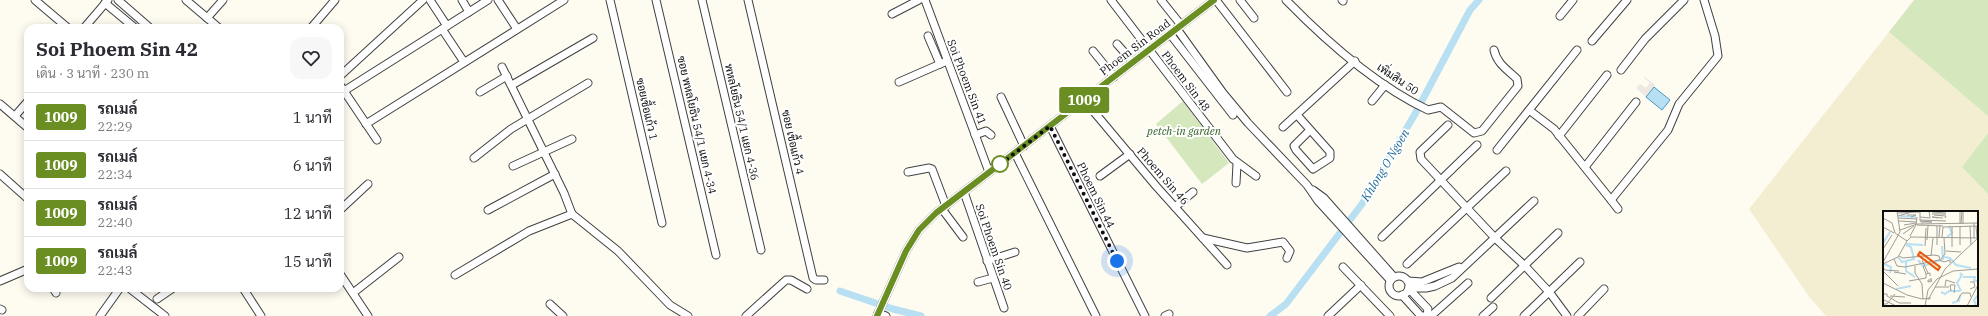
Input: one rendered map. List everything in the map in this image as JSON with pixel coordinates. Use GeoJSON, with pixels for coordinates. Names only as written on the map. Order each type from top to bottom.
{"type":"FeatureCollection","features":[{"type":"Feature","properties":{"kind":"street"},"geometry":{"type":"LineString","coordinates":[[35,0],[63,24]]}},
{"type":"Feature","properties":{"kind":"street"},"geometry":{"type":"LineString","coordinates":[[118,0],[145,24]]}},
{"type":"Feature","properties":{"kind":"street"},"geometry":{"type":"LineString","coordinates":[[186,0],[214,24]]}},
{"type":"Feature","properties":{"kind":"street"},"geometry":{"type":"LineString","coordinates":[[207,18],[223,0]]}},
{"type":"Feature","properties":{"kind":"street"},"geometry":{"type":"LineString","coordinates":[[314,24],[335,0]]}},
{"type":"Feature","properties":{"kind":"street"},"geometry":{"type":"LineString","coordinates":[[344,72],[423,0]]}},
{"type":"Feature","properties":{"kind":"street"},"geometry":{"type":"LineString","coordinates":[[430,0],[464,62]]}},
{"type":"Feature","properties":{"kind":"street"},"geometry":{"type":"LineString","coordinates":[[462,0],[469,12]]}},
{"type":"Feature","properties":{"kind":"street"},"geometry":{"type":"LineString","coordinates":[[344,87],[488,0]]}},
{"type":"Feature","properties":{"kind":"street"},"geometry":{"type":"LineString","coordinates":[[498,0],[517,29]]}},
{"type":"Feature","properties":{"kind":"street"},"geometry":{"type":"LineString","coordinates":[[366,124],[564,0]]}},
{"type":"Feature","properties":{"kind":"street","name":"ซอยเชื้อแก้ว 1"},"geometry":{"type":"LineString","coordinates":[[610,0],[662,223]]}},
{"type":"Feature","properties":{"kind":"street","name":"ซอย พหลโยธิน 54/1 แยก 4-34"},"geometry":{"type":"LineString","coordinates":[[656,0],[716,255]]}},
{"type":"Feature","properties":{"kind":"street","name":"พหลโยธิน 54/1 แยก 4-36"},"geometry":{"type":"LineString","coordinates":[[702,0],[761,250]]}},
{"type":"Feature","properties":{"kind":"street","name":"ซอย เชื้อแก้ว 4"},"geometry":{"type":"LineString","coordinates":[[748,0],[813,278],[816,280],[824,280]]}},
{"type":"Feature","properties":{"kind":"street"},"geometry":{"type":"LineString","coordinates":[[892,14],[919,0]]}},
{"type":"Feature","properties":{"kind":"street","name":"Soi Phoem Sin 41"},"geometry":{"type":"LineString","coordinates":[[925,0],[989,172]]}},
{"type":"Feature","properties":{"kind":"street","name":"Phoem Sin 48"},"geometry":{"type":"LineString","coordinates":[[1111,0],[1237,164],[1256,176]]}},
{"type":"Feature","properties":{"kind":"street"},"geometry":{"type":"LineString","coordinates":[[1161,0],[1223,93],[1248,123],[1392,278]]}},
{"type":"Feature","properties":{"kind":"street"},"geometry":{"type":"LineString","coordinates":[[1215,0],[1287,92]]}},
{"type":"Feature","properties":{"kind":"street","name":"Phoem Sin Road"},"geometry":{"type":"LineString","coordinates":[[880,310],[906,251],[919,230],[944,207],[989,172],[1215,0]]}},
{"type":"Feature","properties":{"kind":"street"},"geometry":{"type":"LineString","coordinates":[[1240,0],[1254,18]]}},
{"type":"Feature","properties":{"kind":"street","name":"เพิ่มสิน 50"},"geometry":{"type":"LineString","coordinates":[[1286,0],[1314,28],[1355,62],[1406,100],[1428,110],[1441,107],[1474,133],[1482,131],[1519,83],[1514,76],[1505,70],[1496,58],[1494,50]]}},
{"type":"Feature","properties":{"kind":"street"},"geometry":{"type":"LineString","coordinates":[[1560,16],[1573,0]]}},
{"type":"Feature","properties":{"kind":"street"},"geometry":{"type":"LineString","coordinates":[[1592,41],[1627,0]]}},
{"type":"Feature","properties":{"kind":"street"},"geometry":{"type":"LineString","coordinates":[[1621,70],[1645,39],[1684,0]]}},
{"type":"Feature","properties":{"kind":"street"},"geometry":{"type":"LineString","coordinates":[[1611,200],[1668,130],[1679,104],[1718,56],[1715,36],[1704,0]]}},
{"type":"Feature","properties":{"kind":"street"},"geometry":{"type":"LineString","coordinates":[[87,24],[107,1],[132,24]]}},
{"type":"Feature","properties":{"kind":"street"},"geometry":{"type":"LineString","coordinates":[[1170,34],[1233,115]]}},
{"type":"Feature","properties":{"kind":"street"},"geometry":{"type":"LineString","coordinates":[[928,36],[940,64]]}},
{"type":"Feature","properties":{"kind":"street"},"geometry":{"type":"LineString","coordinates":[[512,86],[593,38]]}},
{"type":"Feature","properties":{"kind":"street"},"geometry":{"type":"LineString","coordinates":[[1117,44],[1133,62]]}},
{"type":"Feature","properties":{"kind":"street"},"geometry":{"type":"LineString","coordinates":[[1497,150],[1577,50]]}},
{"type":"Feature","properties":{"kind":"street"},"geometry":{"type":"LineString","coordinates":[[1093,51],[1114,77]]}},
{"type":"Feature","properties":{"kind":"street"},"geometry":{"type":"LineString","coordinates":[[899,82],[947,61]]}},
{"type":"Feature","properties":{"kind":"street"},"geometry":{"type":"LineString","coordinates":[[1283,127],[1298,116],[1355,62]]}},
{"type":"Feature","properties":{"kind":"street"},"geometry":{"type":"LineString","coordinates":[[502,67],[555,174],[572,214],[618,252],[670,305],[688,316]]}},
{"type":"Feature","properties":{"kind":"street"},"geometry":{"type":"LineString","coordinates":[[1559,136],[1607,75]]}},
{"type":"Feature","properties":{"kind":"street"},"geometry":{"type":"LineString","coordinates":[[480,92],[507,76]]}},
{"type":"Feature","properties":{"kind":"street"},"geometry":{"type":"LineString","coordinates":[[474,158],[528,118],[588,82]]}},
{"type":"Feature","properties":{"kind":"street"},"geometry":{"type":"LineString","coordinates":[[1372,101],[1386,85]]}},
{"type":"Feature","properties":{"kind":"street"},"geometry":{"type":"LineString","coordinates":[[344,91],[377,140]]}},
{"type":"Feature","properties":{"kind":"street"},"geometry":{"type":"LineString","coordinates":[[1001,97],[1024,146]]}},
{"type":"Feature","properties":{"kind":"street","name":"Phoem Sin 46"},"geometry":{"type":"LineString","coordinates":[[1084,100],[1175,207],[1227,265]]}},
{"type":"Feature","properties":{"kind":"street"},"geometry":{"type":"LineString","coordinates":[[1584,167],[1636,102]]}},
{"type":"Feature","properties":{"kind":"street"},"geometry":{"type":"LineString","coordinates":[[0,104],[24,124]]}},
{"type":"Feature","properties":{"kind":"street"},"geometry":{"type":"LineString","coordinates":[[15,116],[24,106]]}},
{"type":"Feature","properties":{"kind":"street"},"geometry":{"type":"LineString","coordinates":[[1529,110],[1554,129],[1618,209]]}},
{"type":"Feature","properties":{"kind":"street"},"geometry":{"type":"LineString","coordinates":[[1298,116],[1330,152],[1331,156],[1313,170],[1294,146],[1310,130]]}},
{"type":"Feature","properties":{"kind":"street"},"geometry":{"type":"LineString","coordinates":[[1448,125],[1420,152],[1419,156],[1467,209],[1550,293],[1567,316]]}},
{"type":"Feature","properties":{"kind":"street","name":"Phoem Sin 44"},"geometry":{"type":"LineString","coordinates":[[1050,126],[1145,316]]}},
{"type":"Feature","properties":{"kind":"street"},"geometry":{"type":"LineString","coordinates":[[975,134],[986,131],[991,135]]}},
{"type":"Feature","properties":{"kind":"street"},"geometry":{"type":"LineString","coordinates":[[514,166],[572,138]]}},
{"type":"Feature","properties":{"kind":"street"},"geometry":{"type":"LineString","coordinates":[[1382,237],[1477,145]]}},
{"type":"Feature","properties":{"kind":"street"},"geometry":{"type":"LineString","coordinates":[[1015,153],[1096,316]]}},
{"type":"Feature","properties":{"kind":"street"},"geometry":{"type":"LineString","coordinates":[[1100,176],[1130,154]]}},
{"type":"Feature","properties":{"kind":"street"},"geometry":{"type":"LineString","coordinates":[[1236,183],[1237,164]]}},
{"type":"Feature","properties":{"kind":"street"},"geometry":{"type":"LineString","coordinates":[[908,172],[929,168],[932,169],[944,207],[963,237]]}},
{"type":"Feature","properties":{"kind":"street"},"geometry":{"type":"LineString","coordinates":[[1407,264],[1506,172]]}},
{"type":"Feature","properties":{"kind":"street"},"geometry":{"type":"LineString","coordinates":[[0,174],[24,195]]}},
{"type":"Feature","properties":{"kind":"street"},"geometry":{"type":"LineString","coordinates":[[488,210],[555,174]]}},
{"type":"Feature","properties":{"kind":"street"},"geometry":{"type":"LineString","coordinates":[[344,206],[368,184]]}},
{"type":"Feature","properties":{"kind":"street","name":"Soi Phoem Sin 40"},"geometry":{"type":"LineString","coordinates":[[964,192],[1004,308]]}},
{"type":"Feature","properties":{"kind":"street"},"geometry":{"type":"LineString","coordinates":[[1175,207],[1193,192]]}},
{"type":"Feature","properties":{"kind":"street"},"geometry":{"type":"LineString","coordinates":[[1392,278],[1388,286],[1391,292],[1397,296],[1407,289],[1435,286],[1452,278],[1463,266],[1534,201]]}},
{"type":"Feature","properties":{"kind":"street"},"geometry":{"type":"LineString","coordinates":[[455,275],[529,231],[572,214]]}},
{"type":"Feature","properties":{"kind":"street"},"geometry":{"type":"LineString","coordinates":[[1491,298],[1558,233]]}},
{"type":"Feature","properties":{"kind":"street"},"geometry":{"type":"LineString","coordinates":[[1203,238],[1247,248],[1283,242],[1290,251],[1287,258]]}},
{"type":"Feature","properties":{"kind":"street"},"geometry":{"type":"LineString","coordinates":[[987,261],[1016,252]]}},
{"type":"Feature","properties":{"kind":"street"},"geometry":{"type":"LineString","coordinates":[[353,293],[399,257]]}},
{"type":"Feature","properties":{"kind":"street"},"geometry":{"type":"LineString","coordinates":[[1524,316],[1550,293],[1580,262]]}},
{"type":"Feature","properties":{"kind":"street"},"geometry":{"type":"LineString","coordinates":[[1343,267],[1388,313],[1379,316]]}},
{"type":"Feature","properties":{"kind":"street"},"geometry":{"type":"LineString","coordinates":[[0,281],[24,271]]}},
{"type":"Feature","properties":{"kind":"street"},"geometry":{"type":"LineString","coordinates":[[1392,278],[1404,277],[1407,289],[1412,292],[1428,309],[1429,316]]}},
{"type":"Feature","properties":{"kind":"street"},"geometry":{"type":"LineString","coordinates":[[978,282],[993,278]]}},
{"type":"Feature","properties":{"kind":"street"},"geometry":{"type":"LineString","coordinates":[[344,280],[368,316]]}},
{"type":"Feature","properties":{"kind":"street"},"geometry":{"type":"LineString","coordinates":[[746,316],[786,280],[790,280],[807,289]]}},
{"type":"Feature","properties":{"kind":"street"},"geometry":{"type":"LineString","coordinates":[[1429,316],[1468,283]]}},
{"type":"Feature","properties":{"kind":"street"},"geometry":{"type":"LineString","coordinates":[[1328,316],[1361,286]]}},
{"type":"Feature","properties":{"kind":"street"},"geometry":{"type":"LineString","coordinates":[[1578,316],[1604,289]]}},
{"type":"Feature","properties":{"kind":"street"},"geometry":{"type":"LineString","coordinates":[[100,316],[117,292]]}},
{"type":"Feature","properties":{"kind":"street"},"geometry":{"type":"LineString","coordinates":[[134,292],[165,316]]}},
{"type":"Feature","properties":{"kind":"street"},"geometry":{"type":"LineString","coordinates":[[157,299],[167,292]]}},
{"type":"Feature","properties":{"kind":"street"},"geometry":{"type":"LineString","coordinates":[[246,292],[261,316]]}},
{"type":"Feature","properties":{"kind":"street"},"geometry":{"type":"LineString","coordinates":[[550,304],[563,316]]}},
{"type":"Feature","properties":{"kind":"street"},"geometry":{"type":"LineString","coordinates":[[1483,316],[1493,307]]}},
{"type":"Feature","properties":{"kind":"street"},"geometry":{"type":"LineString","coordinates":[[880,310],[886,316]]}},
{"type":"Feature","properties":{"kind":"shaded area"},"geometry":{"type":"Polygon","coordinates":[[[1889,32],[1988,116],[1988,133],[1962,167],[1988,194],[1988,316],[1826,316],[1810,298],[1749,209],[1889,32]]]}},
{"type":"Feature","properties":{"kind":"shaded area"},"geometry":{"type":"Polygon","coordinates":[[[1645,77],[1655,85],[1646,97],[1636,88],[1640,84],[1646,88],[1650,83],[1644,78],[1645,77]]]}},
{"type":"Feature","properties":{"kind":"green space"},"geometry":{"type":"Polygon","coordinates":[[[1914,0],[1988,0],[1988,116],[1889,32],[1914,0]]]}},
{"type":"Feature","properties":{"kind":"green space","name":"petch-in garden"},"geometry":{"type":"Polygon","coordinates":[[[1183,101],[1229,163],[1202,184],[1156,124],[1183,101]]]}},
{"type":"Feature","properties":{"kind":"green space"},"geometry":{"type":"Polygon","coordinates":[[[1988,133],[1988,194],[1962,167],[1988,133]]]}},
{"type":"Feature","properties":{"kind":"water"},"geometry":{"type":"Polygon","coordinates":[[[1654,87],[1670,100],[1662,110],[1646,97],[1654,87]]]}},
{"type":"Feature","properties":{"kind":"waterway","name":"Khlong O Ngoen"},"geometry":{"type":"LineString","coordinates":[[1270,316],[1286,304],[1362,204],[1415,114],[1470,10],[1479,0]]}},
{"type":"Feature","properties":{"kind":"waterway"},"geometry":{"type":"LineString","coordinates":[[840,291],[893,309],[921,316]]}},
{"type":"Feature","properties":{"kind":"bus line","name":"1009"},"geometry":{"type":"LineString","coordinates":[[877,316],[906,251],[919,230],[936,213],[1214,0]]}},
{"type":"Feature","properties":{"kind":"route"},"geometry":{"type":"LineString","coordinates":[[1000,164],[998,166],[1050,126],[1117,261]]}}]}
